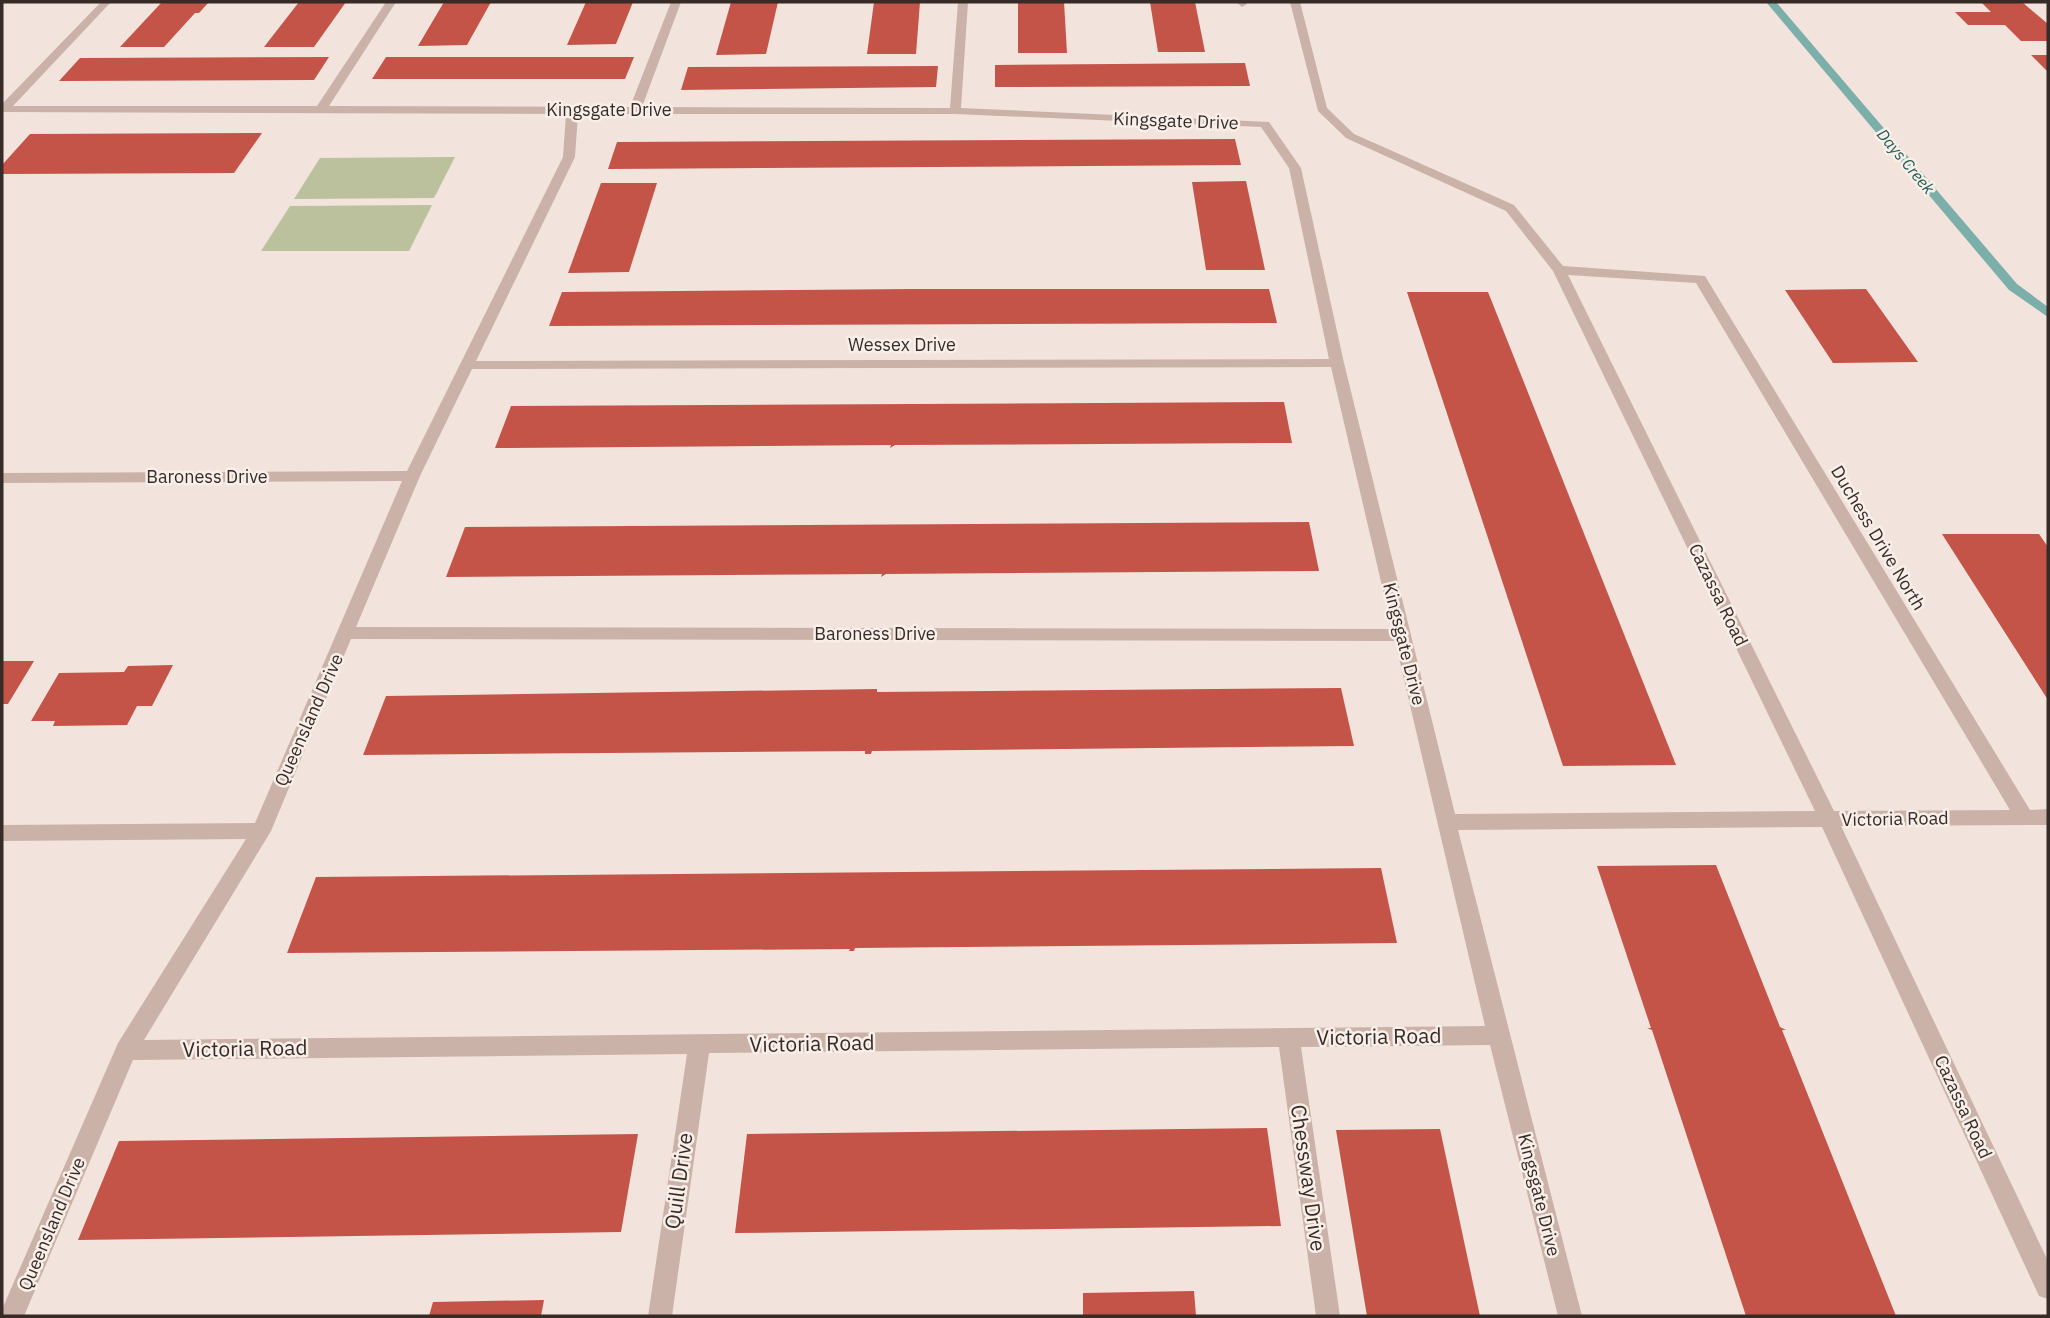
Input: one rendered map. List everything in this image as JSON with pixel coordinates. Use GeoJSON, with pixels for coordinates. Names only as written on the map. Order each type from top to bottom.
{"type":"FeatureCollection","features":[{"type":"Feature","properties":{"kind":"street","name":"Kingsgate Drive"},"geometry":{"type":"LineString","coordinates":[[106,2],[3,109],[955,111],[1265,124],[1294,168],[1337,363],[1498,1035],[1570,1316]]}},
{"type":"Feature","properties":{"kind":"street"},"geometry":{"type":"LineString","coordinates":[[320,111],[391,2]]}},
{"type":"Feature","properties":{"kind":"street"},"geometry":{"type":"LineString","coordinates":[[635,110],[676,2]]}},
{"type":"Feature","properties":{"kind":"street"},"geometry":{"type":"LineString","coordinates":[[955,111],[963,2]]}},
{"type":"Feature","properties":{"kind":"street","name":"Cazassa Road"},"geometry":{"type":"LineString","coordinates":[[1296,2],[1322,109],[1350,136],[1510,208],[1559,270],[1828,819],[2048,1287]]}},
{"type":"Feature","properties":{"kind":"street","name":"Queensland Drive"},"geometry":{"type":"LineString","coordinates":[[12,1316],[126,1050],[261,831],[412,476],[569,157],[572,110]]}},
{"type":"Feature","properties":{"kind":"street","name":"Duchess Drive North"},"geometry":{"type":"LineString","coordinates":[[1559,270],[1700,279],[2024,817]]}},
{"type":"Feature","properties":{"kind":"street","name":"Wessex Drive"},"geometry":{"type":"LineString","coordinates":[[467,365],[1337,363]]}},
{"type":"Feature","properties":{"kind":"street","name":"Baroness Drive"},"geometry":{"type":"LineString","coordinates":[[2,478],[412,476]]}},
{"type":"Feature","properties":{"kind":"street","name":"Baroness Drive"},"geometry":{"type":"LineString","coordinates":[[347,633],[1402,635]]}},
{"type":"Feature","properties":{"kind":"street","name":"Victoria Road"},"geometry":{"type":"LineString","coordinates":[[1448,822],[2048,817]]}},
{"type":"Feature","properties":{"kind":"street"},"geometry":{"type":"LineString","coordinates":[[2,833],[261,831]]}},
{"type":"Feature","properties":{"kind":"street","name":"Victoria Road"},"geometry":{"type":"LineString","coordinates":[[126,1050],[1498,1035]]}},
{"type":"Feature","properties":{"kind":"street","name":"Chessway Drive"},"geometry":{"type":"LineString","coordinates":[[1289,1039],[1328,1316]]}},
{"type":"Feature","properties":{"kind":"street","name":"Quill Drive"},"geometry":{"type":"LineString","coordinates":[[660,1316],[699,1045]]}},
{"type":"Feature","properties":{"kind":"green space"},"geometry":{"type":"Polygon","coordinates":[[[455,157],[434,198],[294,199],[320,158],[455,157]]]}},
{"type":"Feature","properties":{"kind":"green space"},"geometry":{"type":"Polygon","coordinates":[[[432,205],[409,251],[261,251],[290,206],[432,205]]]}},
{"type":"Feature","properties":{"kind":"building"},"geometry":{"type":"Polygon","coordinates":[[[162,2],[209,2],[199,13],[195,13],[164,47],[120,47],[162,2]]]}},
{"type":"Feature","properties":{"kind":"building"},"geometry":{"type":"Polygon","coordinates":[[[299,2],[346,2],[314,47],[264,47],[299,2]]]}},
{"type":"Feature","properties":{"kind":"building"},"geometry":{"type":"Polygon","coordinates":[[[444,2],[491,2],[467,45],[418,46],[444,2]]]}},
{"type":"Feature","properties":{"kind":"building"},"geometry":{"type":"Polygon","coordinates":[[[586,2],[633,2],[616,44],[567,45],[586,2]]]}},
{"type":"Feature","properties":{"kind":"building"},"geometry":{"type":"Polygon","coordinates":[[[731,2],[778,2],[766,54],[716,55],[731,2]]]}},
{"type":"Feature","properties":{"kind":"building"},"geometry":{"type":"Polygon","coordinates":[[[874,2],[920,2],[916,54],[867,54],[874,2]]]}},
{"type":"Feature","properties":{"kind":"building"},"geometry":{"type":"Polygon","coordinates":[[[1018,2],[1064,2],[1067,53],[1018,53],[1018,2]]]}},
{"type":"Feature","properties":{"kind":"building"},"geometry":{"type":"Polygon","coordinates":[[[1150,2],[1195,2],[1205,52],[1158,52],[1150,2]]]}},
{"type":"Feature","properties":{"kind":"building"},"geometry":{"type":"Polygon","coordinates":[[[1981,2],[2022,2],[2048,24],[2048,41],[2021,41],[2005,25],[1968,25],[1955,12],[1991,12],[1981,2]]]}},
{"type":"Feature","properties":{"kind":"building"},"geometry":{"type":"Polygon","coordinates":[[[2031,55],[2048,55],[2048,72],[2031,55]]]}},
{"type":"Feature","properties":{"kind":"building"},"geometry":{"type":"Polygon","coordinates":[[[329,57],[314,80],[59,81],[80,58],[329,57]]]}},
{"type":"Feature","properties":{"kind":"building"},"geometry":{"type":"Polygon","coordinates":[[[386,57],[634,57],[625,79],[372,79],[386,57]]]}},
{"type":"Feature","properties":{"kind":"building"},"geometry":{"type":"Polygon","coordinates":[[[1245,63],[1250,86],[995,87],[995,65],[1245,63]]]}},
{"type":"Feature","properties":{"kind":"building"},"geometry":{"type":"Polygon","coordinates":[[[938,66],[936,87],[681,90],[688,67],[938,66]]]}},
{"type":"Feature","properties":{"kind":"building"},"geometry":{"type":"Polygon","coordinates":[[[262,133],[234,173],[2,174],[2,165],[30,134],[262,133]]]}},
{"type":"Feature","properties":{"kind":"building"},"geometry":{"type":"Polygon","coordinates":[[[1235,139],[1241,165],[608,169],[617,142],[1235,139]]]}},
{"type":"Feature","properties":{"kind":"building"},"geometry":{"type":"Polygon","coordinates":[[[1246,181],[1265,270],[1206,270],[1192,182],[1246,181]]]}},
{"type":"Feature","properties":{"kind":"building"},"geometry":{"type":"Polygon","coordinates":[[[601,183],[657,183],[629,272],[568,273],[601,183]]]}},
{"type":"Feature","properties":{"kind":"building"},"geometry":{"type":"Polygon","coordinates":[[[1269,289],[1277,323],[549,326],[562,292],[1269,289]]]}},
{"type":"Feature","properties":{"kind":"building"},"geometry":{"type":"Polygon","coordinates":[[[1866,289],[1918,362],[1833,363],[1785,290],[1866,289]]]}},
{"type":"Feature","properties":{"kind":"building"},"geometry":{"type":"Polygon","coordinates":[[[1407,292],[1488,292],[1676,765],[1563,766],[1407,292]]]}},
{"type":"Feature","properties":{"kind":"building"},"geometry":{"type":"Polygon","coordinates":[[[1284,402],[1292,443],[895,445],[890,448],[891,445],[495,448],[511,406],[1284,402]]]}},
{"type":"Feature","properties":{"kind":"building"},"geometry":{"type":"Polygon","coordinates":[[[1309,522],[1319,571],[886,574],[881,577],[882,574],[446,577],[465,527],[1309,522]]]}},
{"type":"Feature","properties":{"kind":"building"},"geometry":{"type":"Polygon","coordinates":[[[1942,534],[2039,534],[2048,547],[2048,700],[1942,534]]]}},
{"type":"Feature","properties":{"kind":"building"},"geometry":{"type":"Polygon","coordinates":[[[2,661],[34,661],[8,704],[2,704],[2,661]]]}},
{"type":"Feature","properties":{"kind":"building"},"geometry":{"type":"Polygon","coordinates":[[[173,665],[152,706],[137,706],[127,725],[53,726],[55,721],[31,721],[59,673],[124,672],[128,666],[173,665]]]}},
{"type":"Feature","properties":{"kind":"building"},"geometry":{"type":"Polygon","coordinates":[[[1341,688],[1354,746],[872,751],[871,754],[865,754],[865,751],[363,755],[386,696],[877,689],[877,692],[1341,688]]]}},
{"type":"Feature","properties":{"kind":"building"},"geometry":{"type":"Polygon","coordinates":[[[1716,865],[1780,1027],[1786,1030],[1782,1030],[1896,1316],[1746,1316],[1652,1030],[1647,1028],[1651,1028],[1597,866],[1716,865]]]}},
{"type":"Feature","properties":{"kind":"building"},"geometry":{"type":"Polygon","coordinates":[[[1381,868],[1397,943],[855,948],[854,951],[287,953],[316,877],[1381,868]]]}},
{"type":"Feature","properties":{"kind":"building"},"geometry":{"type":"Polygon","coordinates":[[[1267,1128],[1281,1226],[735,1233],[747,1134],[1267,1128]]]}},
{"type":"Feature","properties":{"kind":"building"},"geometry":{"type":"Polygon","coordinates":[[[1440,1129],[1480,1316],[1367,1316],[1336,1130],[1440,1129]]]}},
{"type":"Feature","properties":{"kind":"building"},"geometry":{"type":"Polygon","coordinates":[[[638,1134],[621,1232],[78,1240],[119,1141],[638,1134]]]}},
{"type":"Feature","properties":{"kind":"building"},"geometry":{"type":"Polygon","coordinates":[[[1194,1291],[1196,1316],[1083,1316],[1083,1293],[1194,1291]]]}},
{"type":"Feature","properties":{"kind":"building"},"geometry":{"type":"Polygon","coordinates":[[[544,1300],[541,1316],[429,1316],[433,1302],[544,1300]]]}},
{"type":"Feature","properties":{"kind":"waterway","name":"Days Creek"},"geometry":{"type":"LineString","coordinates":[[1771,2],[2013,287],[2048,313]]}}]}
